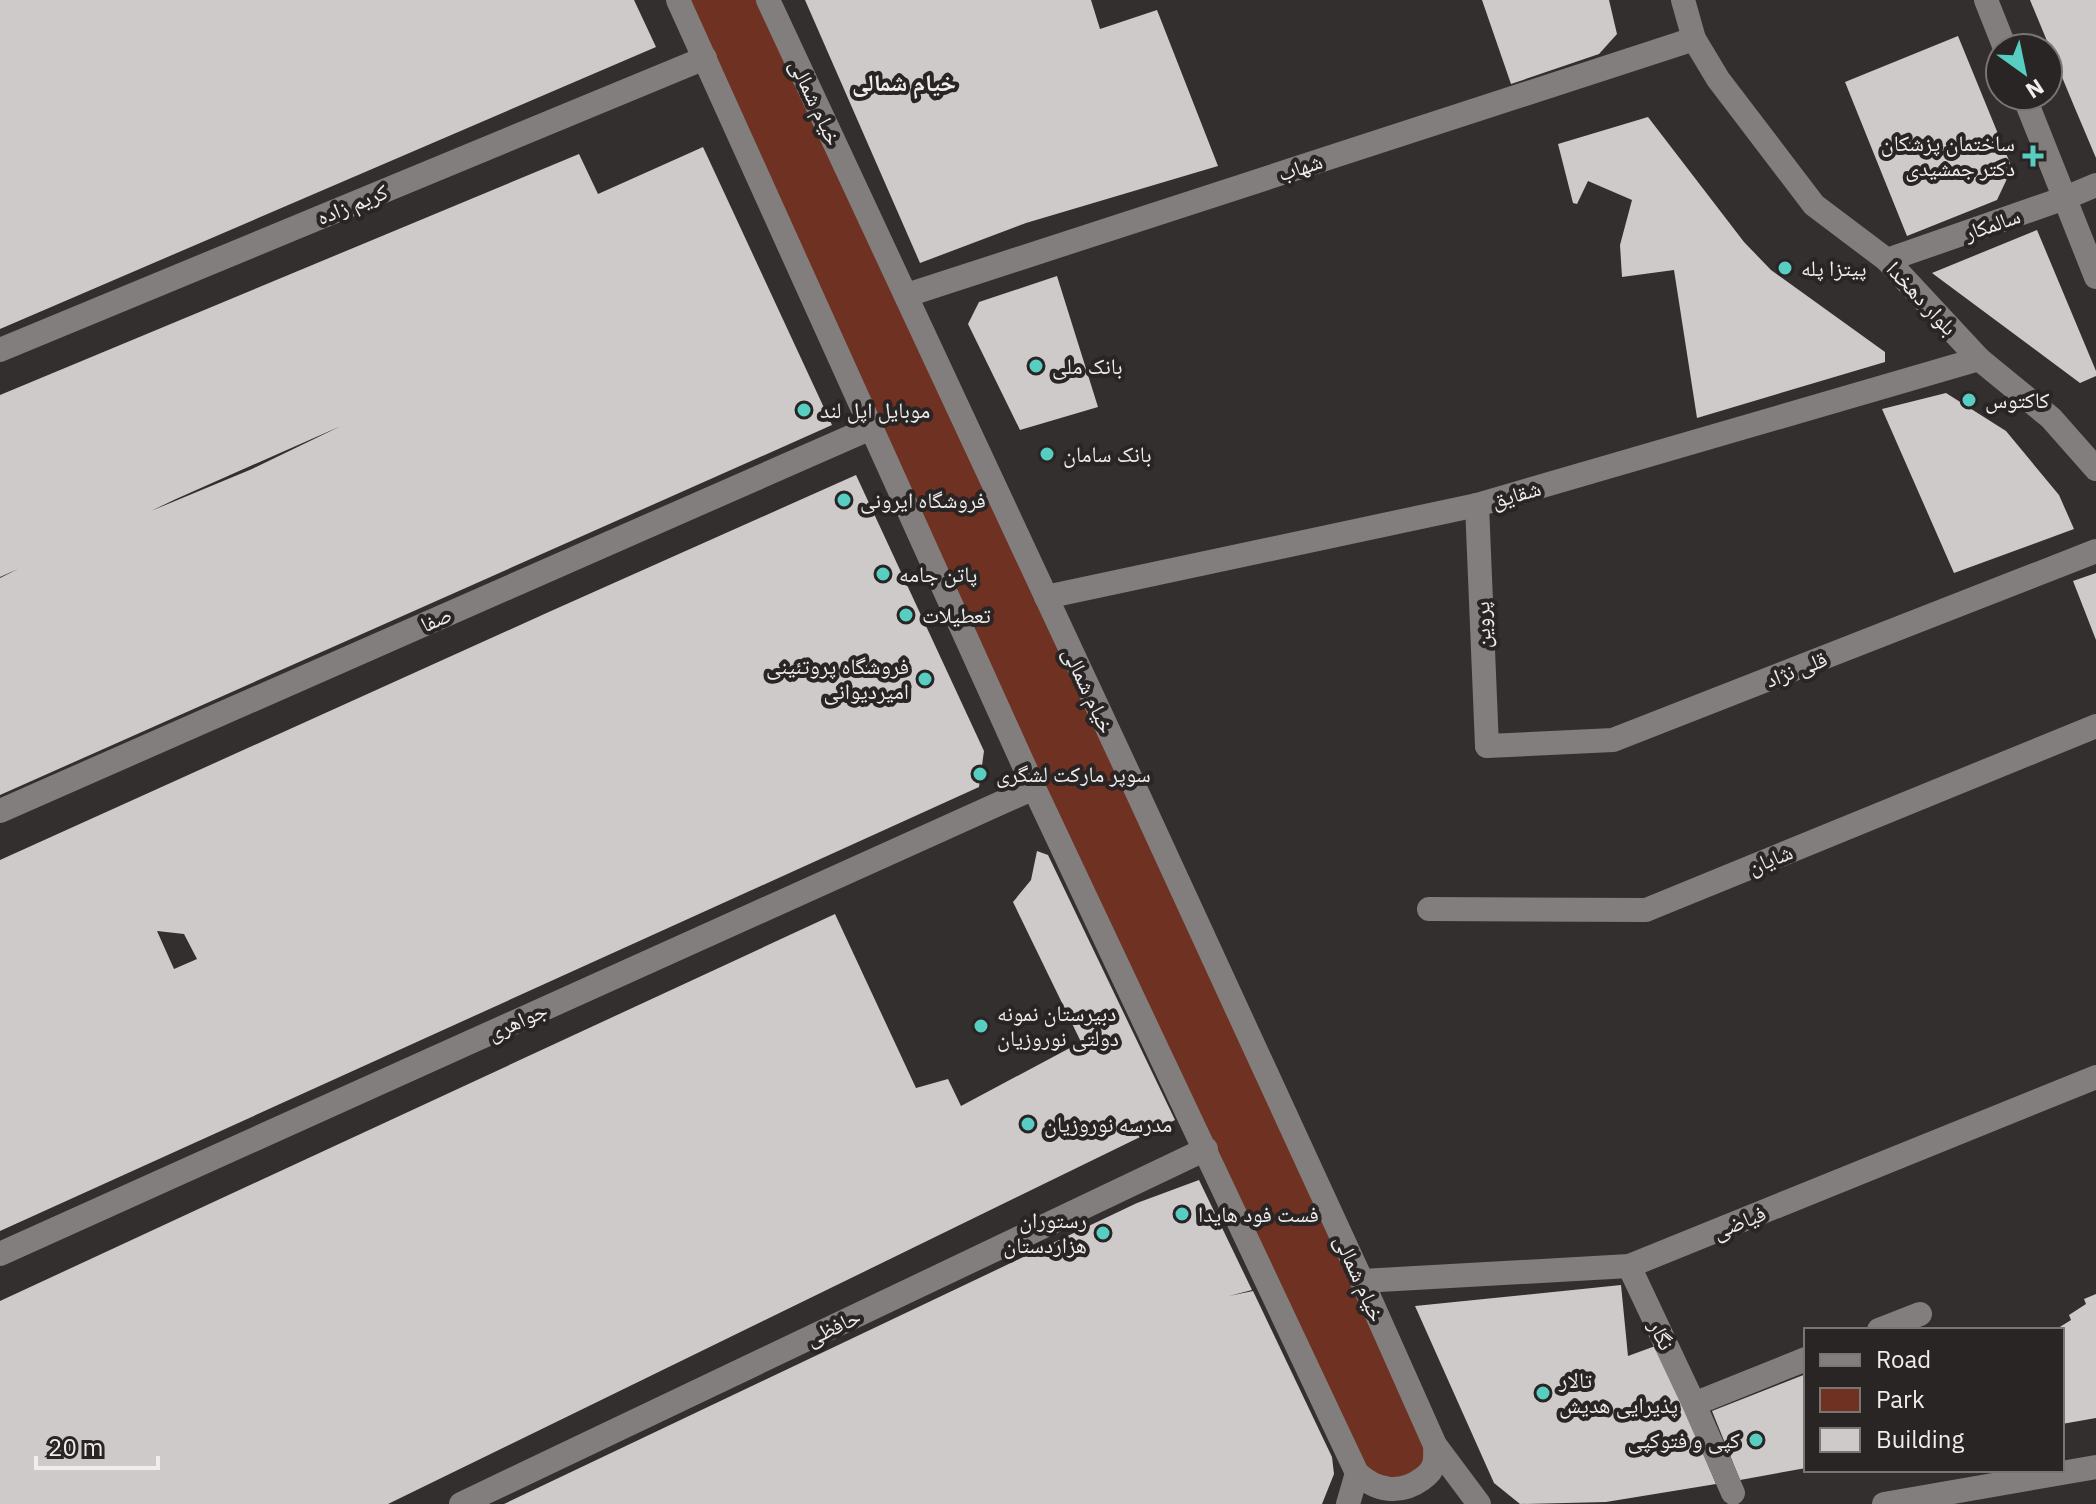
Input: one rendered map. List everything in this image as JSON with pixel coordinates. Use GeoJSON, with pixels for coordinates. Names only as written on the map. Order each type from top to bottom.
{"type":"FeatureCollection","features":[{"type":"Feature","properties":{"kind":"street"},"geometry":{"type":"LineString","coordinates":[[678,0],[1034,788],[1357,1473],[1380,1488],[1409,1486],[1433,1469],[1435,1445]]}},
{"type":"Feature","properties":{"kind":"street","name":"خیام شمالی"},"geometry":{"type":"LineString","coordinates":[[768,0],[907,295],[1435,1445],[1479,1504]]}},
{"type":"Feature","properties":{"kind":"street","name":"بلوار دهخدا"},"geometry":{"type":"LineString","coordinates":[[1683,0],[1694,39],[1718,79],[1814,205],[1887,260],[1979,359],[2051,418],[2096,469]]}},
{"type":"Feature","properties":{"kind":"street"},"geometry":{"type":"LineString","coordinates":[[1986,0],[1999,32]]}},
{"type":"Feature","properties":{"kind":"street","name":"شهاب"},"geometry":{"type":"LineString","coordinates":[[907,295],[1694,39]]}},
{"type":"Feature","properties":{"kind":"street","name":"کریم زاده"},"geometry":{"type":"LineString","coordinates":[[0,350],[705,58]]}},
{"type":"Feature","properties":{"kind":"street"},"geometry":{"type":"LineString","coordinates":[[2030,112],[2096,277]]}},
{"type":"Feature","properties":{"kind":"street","name":"سالمکار"},"geometry":{"type":"LineString","coordinates":[[1887,260],[2096,185]]}},
{"type":"Feature","properties":{"kind":"street","name":"شقایق"},"geometry":{"type":"LineString","coordinates":[[1046,597],[1477,505],[1979,359]]}},
{"type":"Feature","properties":{"kind":"street","name":"صفا"},"geometry":{"type":"LineString","coordinates":[[0,811],[871,428]]}},
{"type":"Feature","properties":{"kind":"street","name":"پروین"},"geometry":{"type":"LineString","coordinates":[[1477,505],[1487,746]]}},
{"type":"Feature","properties":{"kind":"street","name":"قلی نژاد"},"geometry":{"type":"LineString","coordinates":[[1487,746],[1613,740],[2096,551]]}},
{"type":"Feature","properties":{"kind":"street","name":"شایان"},"geometry":{"type":"LineString","coordinates":[[1429,909],[1646,910],[2096,726]]}},
{"type":"Feature","properties":{"kind":"street","name":"جواهری"},"geometry":{"type":"LineString","coordinates":[[0,1254],[1034,788]]}},
{"type":"Feature","properties":{"kind":"street","name":"فیاضی"},"geometry":{"type":"LineString","coordinates":[[1362,1281],[1629,1266],[2096,1077]]}},
{"type":"Feature","properties":{"kind":"street","name":"حافظی"},"geometry":{"type":"LineString","coordinates":[[461,1504],[1206,1149]]}},
{"type":"Feature","properties":{"kind":"street","name":"نگار"},"geometry":{"type":"LineString","coordinates":[[1629,1266],[1733,1493]]}},
{"type":"Feature","properties":{"kind":"street"},"geometry":{"type":"LineString","coordinates":[[1884,1328],[1920,1314]]}},
{"type":"Feature","properties":{"kind":"street"},"geometry":{"type":"LineString","coordinates":[[1694,1404],[1804,1360]]}},
{"type":"Feature","properties":{"kind":"street"},"geometry":{"type":"LineString","coordinates":[[1884,1504],[2096,1467]]}},
{"type":"Feature","properties":{"kind":"street"},"geometry":{"type":"LineString","coordinates":[[1348,1504],[1357,1473]]}},
{"type":"Feature","properties":{"kind":"green space"},"geometry":{"type":"Polygon","coordinates":[[[678,0],[768,0],[1362,1281],[1433,1469],[1372,1485],[678,0]]]}},
{"type":"Feature","properties":{"kind":"building"},"geometry":{"type":"Polygon","coordinates":[[[0,0],[634,0],[656,47],[0,329],[0,0]]]}},
{"type":"Feature","properties":{"kind":"building"},"geometry":{"type":"Polygon","coordinates":[[[805,0],[1091,0],[1100,29],[1157,10],[1218,166],[1026,223],[920,263],[805,0]]]}},
{"type":"Feature","properties":{"kind":"building"},"geometry":{"type":"Polygon","coordinates":[[[1482,0],[1609,0],[1617,34],[1599,54],[1511,84],[1482,0]]]}},
{"type":"Feature","properties":{"kind":"building"},"geometry":{"type":"Polygon","coordinates":[[[2030,0],[2096,0],[2096,158],[2064,82],[2064,32],[2043,32],[2030,0]]]}},
{"type":"Feature","properties":{"kind":"building"},"geometry":{"type":"Polygon","coordinates":[[[1958,36],[1984,100],[1984,112],[1989,112],[2012,168],[1997,200],[1907,236],[1845,82],[1958,36]]]}},
{"type":"Feature","properties":{"kind":"building"},"geometry":{"type":"Polygon","coordinates":[[[1648,117],[1744,242],[1771,270],[1885,352],[1885,362],[1697,418],[1674,270],[1622,277],[1620,245],[1632,200],[1588,181],[1577,204],[1573,203],[1558,144],[1648,117]]]}},
{"type":"Feature","properties":{"kind":"building"},"geometry":{"type":"Polygon","coordinates":[[[703,147],[832,425],[0,795],[0,578],[18,569],[0,577],[0,395],[579,154],[598,194],[703,147]],[[341,426],[151,511],[252,469],[341,426]]]}},
{"type":"Feature","properties":{"kind":"building"},"geometry":{"type":"Polygon","coordinates":[[[2037,230],[2096,371],[2096,376],[2080,383],[1932,273],[2037,230]]]}},
{"type":"Feature","properties":{"kind":"building","name":"بانک ملی"},"geometry":{"type":"Polygon","coordinates":[[[1057,276],[1098,407],[1020,430],[968,324],[979,302],[1057,276]]]}},
{"type":"Feature","properties":{"kind":"building"},"geometry":{"type":"Polygon","coordinates":[[[1946,393],[2006,431],[2059,495],[2074,529],[1954,573],[1882,409],[1946,393]]]}},
{"type":"Feature","properties":{"kind":"building"},"geometry":{"type":"Polygon","coordinates":[[[856,475],[984,751],[979,787],[0,1231],[0,860],[856,475]],[[157,931],[174,969],[197,959],[184,934],[157,931]]]}},
{"type":"Feature","properties":{"kind":"building"},"geometry":{"type":"Polygon","coordinates":[[[2096,573],[2096,640],[2073,581],[2096,573]]]}},
{"type":"Feature","properties":{"kind":"building"},"geometry":{"type":"Polygon","coordinates":[[[1037,851],[1048,855],[1175,1120],[388,1504],[0,1504],[0,1301],[835,914],[916,1088],[948,1079],[961,1106],[1081,1042],[1013,902],[1031,880],[1037,851]]]}},
{"type":"Feature","properties":{"kind":"building"},"geometry":{"type":"Polygon","coordinates":[[[1199,1180],[1252,1290],[1229,1296],[1253,1291],[1332,1457],[1334,1474],[1322,1504],[504,1504],[1137,1203],[1199,1180]]]}},
{"type":"Feature","properties":{"kind":"building","name":"تالار پذیرایی هدیش"},"geometry":{"type":"Polygon","coordinates":[[[1621,1285],[1628,1356],[1658,1345],[1716,1484],[1606,1502],[1520,1504],[1494,1483],[1415,1306],[1621,1285]]]}},
{"type":"Feature","properties":{"kind":"building"},"geometry":{"type":"Polygon","coordinates":[[[2096,1294],[2096,1418],[2064,1424],[2064,1328],[2058,1328],[2071,1320],[2069,1315],[2086,1304],[2084,1299],[2096,1294]]]}},
{"type":"Feature","properties":{"kind":"building","name":"کپی و فتوکپی"},"geometry":{"type":"Polygon","coordinates":[[[1804,1375],[1804,1468],[1740,1480],[1712,1411],[1804,1375]]]}},
{"type":"Feature","properties":{"kind":"place","name":"ساختمان پزشکان دکتر جمشیدی"},"geometry":{"type":"Point","coordinates":[2033,156]}},
{"type":"Feature","properties":{"kind":"place","name":"پیتزا پله"},"geometry":{"type":"Point","coordinates":[1785,268]}},
{"type":"Feature","properties":{"kind":"place","name":"بانک ملی"},"geometry":{"type":"Point","coordinates":[1036,366]}},
{"type":"Feature","properties":{"kind":"place","name":"کاکتوس"},"geometry":{"type":"Point","coordinates":[1969,400]}},
{"type":"Feature","properties":{"kind":"place","name":"موبایل اپل لند"},"geometry":{"type":"Point","coordinates":[804,410]}},
{"type":"Feature","properties":{"kind":"place","name":"بانک سامان"},"geometry":{"type":"Point","coordinates":[1047,454]}},
{"type":"Feature","properties":{"kind":"place","name":"فروشگاه ایرونی"},"geometry":{"type":"Point","coordinates":[844,500]}},
{"type":"Feature","properties":{"kind":"place","name":"پاتن جامه"},"geometry":{"type":"Point","coordinates":[883,574]}},
{"type":"Feature","properties":{"kind":"place","name":"تعطیلات"},"geometry":{"type":"Point","coordinates":[906,615]}},
{"type":"Feature","properties":{"kind":"place","name":"فروشگاه پروتئینی امیردیوانی"},"geometry":{"type":"Point","coordinates":[925,679]}},
{"type":"Feature","properties":{"kind":"place","name":"سوپر مارکت لشگری"},"geometry":{"type":"Point","coordinates":[980,774]}},
{"type":"Feature","properties":{"kind":"place","name":"دبیرستان نمونه دولتی نوروزیان"},"geometry":{"type":"Point","coordinates":[981,1026]}},
{"type":"Feature","properties":{"kind":"place","name":"مدرسه نوروزیان"},"geometry":{"type":"Point","coordinates":[1028,1124]}},
{"type":"Feature","properties":{"kind":"place","name":"فست فود هایدا"},"geometry":{"type":"Point","coordinates":[1182,1214]}},
{"type":"Feature","properties":{"kind":"place","name":"رستوران هزاردستان"},"geometry":{"type":"Point","coordinates":[1103,1233]}},
{"type":"Feature","properties":{"kind":"place","name":"تالار پذیرایی هدیش"},"geometry":{"type":"Point","coordinates":[1543,1393]}},
{"type":"Feature","properties":{"kind":"place","name":"کپی و فتوکپی"},"geometry":{"type":"Point","coordinates":[1756,1440]}},
{"type":"Feature","properties":{"kind":"district","name":"خیام شمالی"},"geometry":{"type":"Point","coordinates":[904,83]}}]}
